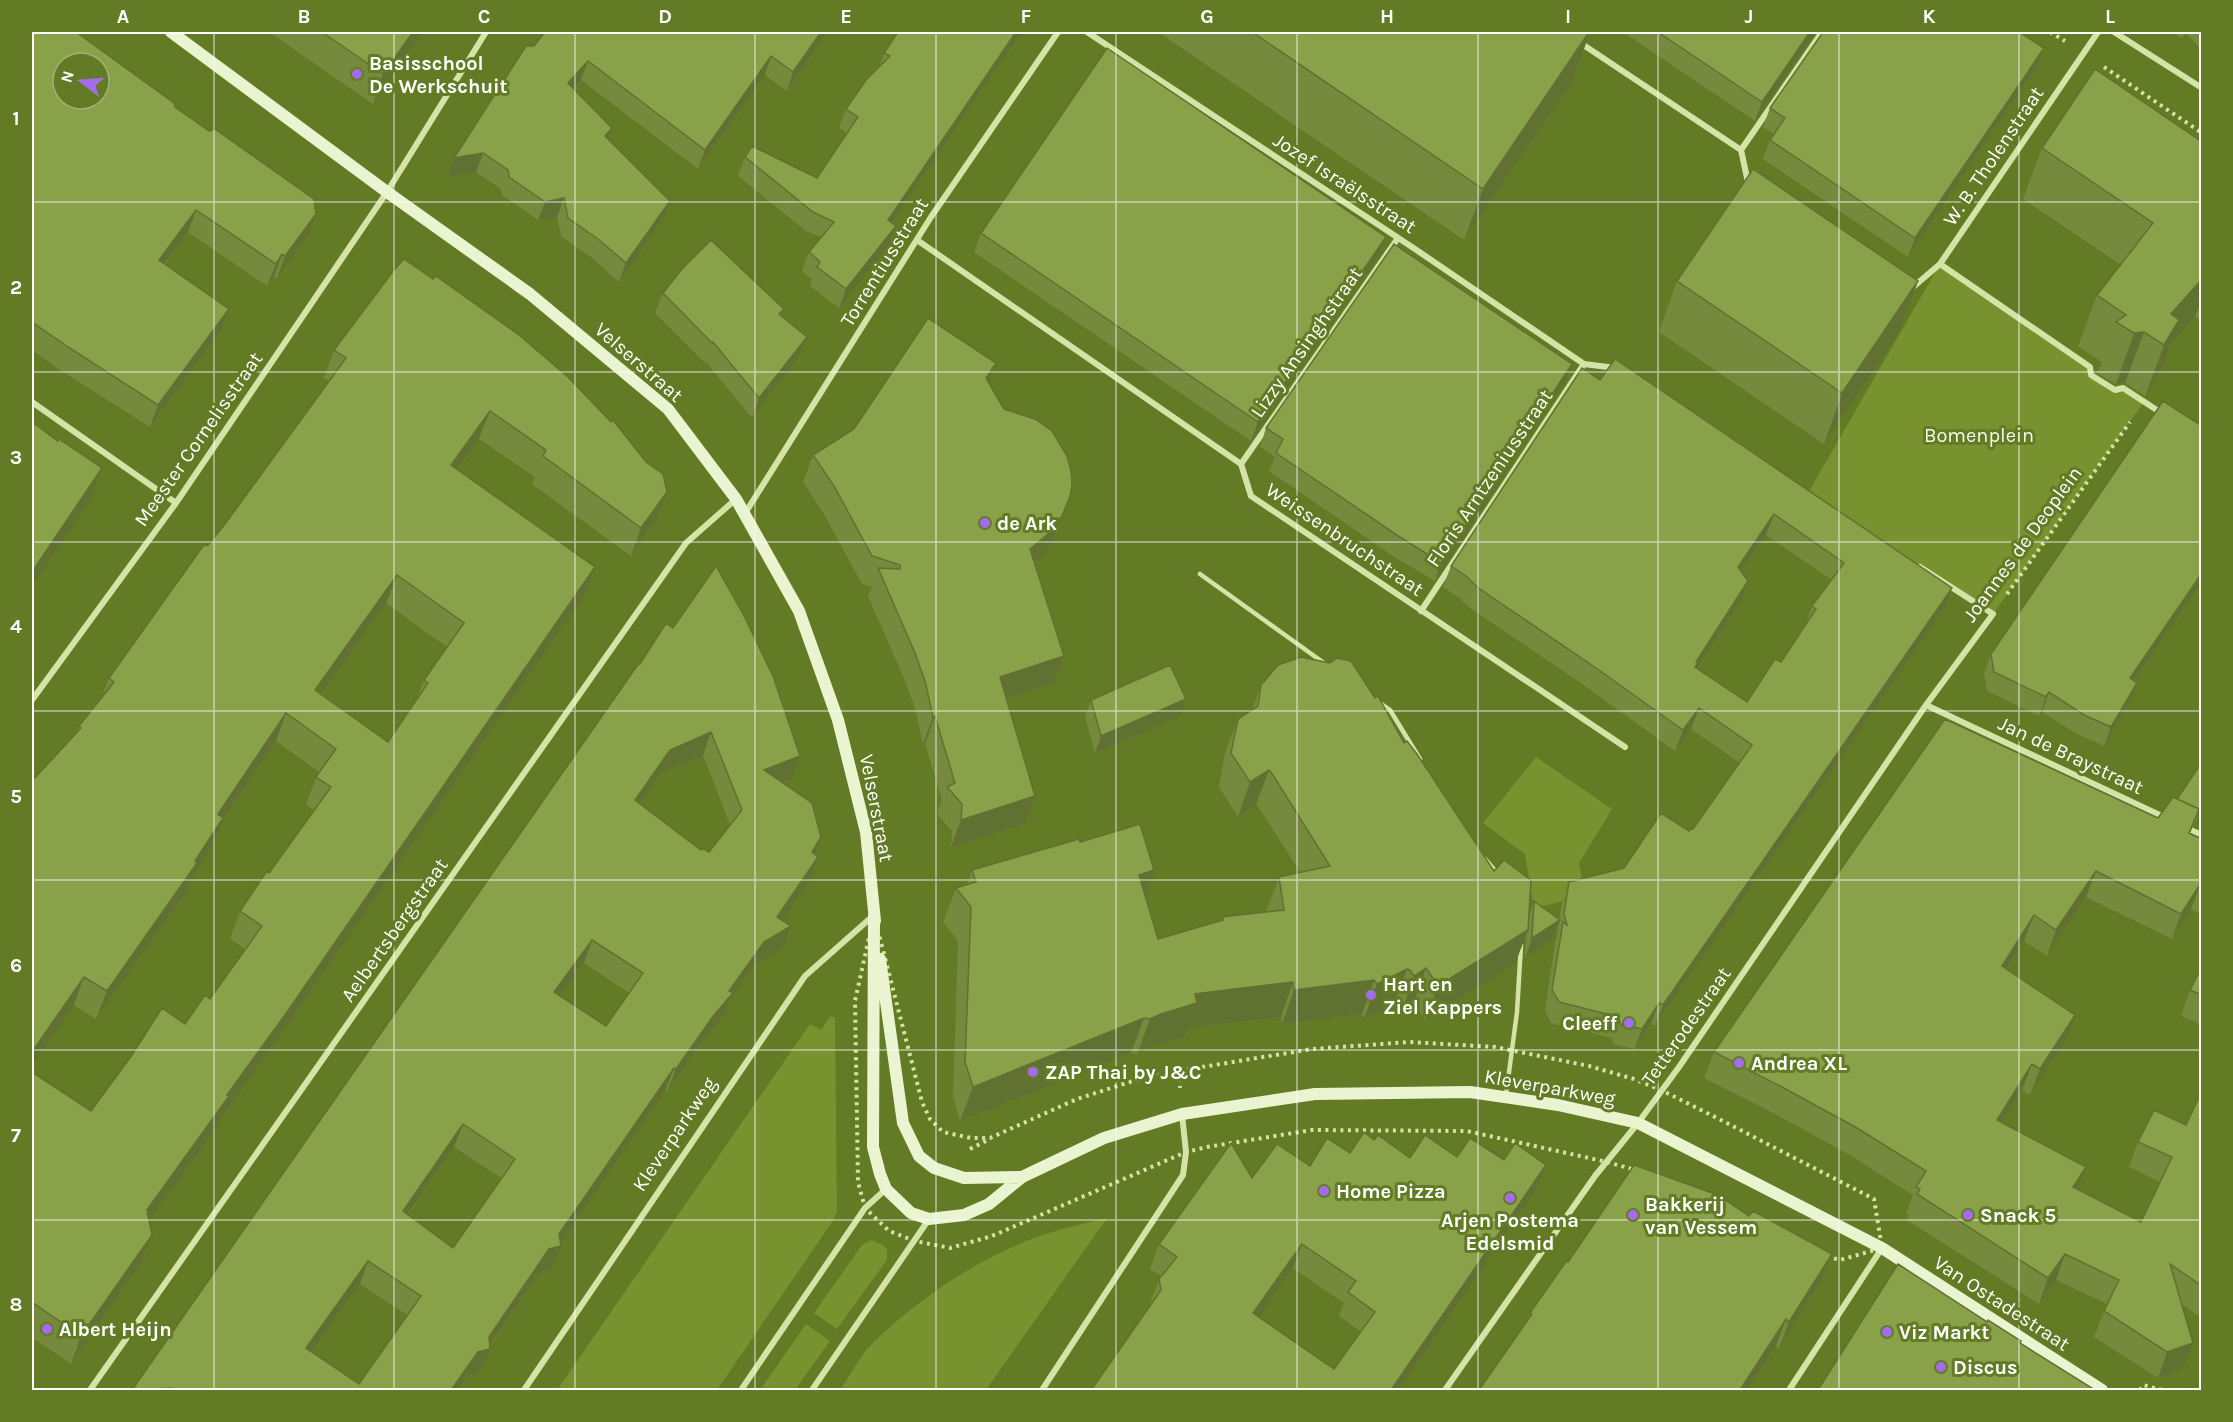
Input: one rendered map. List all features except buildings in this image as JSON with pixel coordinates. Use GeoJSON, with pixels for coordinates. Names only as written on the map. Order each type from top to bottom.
{"type":"FeatureCollection","features":[{"type":"Feature","properties":{"kind":"street","name":"Velserstraat"},"geometry":{"type":"LineString","coordinates":[[171,32],[387,192],[530,294],[668,409],[736,499],[799,611],[838,720],[866,832],[874,915]]}},
{"type":"Feature","properties":{"kind":"street","name":"Meester Cornelisstraat"},"geometry":{"type":"LineString","coordinates":[[32,700],[176,503],[387,192],[486,32]]}},
{"type":"Feature","properties":{"kind":"street","name":"Torrentiusstraat"},"geometry":{"type":"LineString","coordinates":[[744,515],[931,217],[1058,32]]}},
{"type":"Feature","properties":{"kind":"street","name":"Jozef Israëlsstraat"},"geometry":{"type":"LineString","coordinates":[[1088,32],[1584,364]]}},
{"type":"Feature","properties":{"kind":"street"},"geometry":{"type":"LineString","coordinates":[[1757,192],[1747,186],[1741,150],[1822,32]]}},
{"type":"Feature","properties":{"kind":"street","name":"W. B. Tholenstraat"},"geometry":{"type":"LineString","coordinates":[[1908,292],[1940,264],[2098,32]]}},
{"type":"Feature","properties":{"kind":"street"},"geometry":{"type":"LineString","coordinates":[[2114,32],[2202,88]]}},
{"type":"Feature","properties":{"kind":"street"},"geometry":{"type":"LineString","coordinates":[[1573,38],[1741,150]]}},
{"type":"Feature","properties":{"kind":"street","name":"Lizzy Ansinghstraat"},"geometry":{"type":"LineString","coordinates":[[1241,464],[1398,238]]}},
{"type":"Feature","properties":{"kind":"street"},"geometry":{"type":"LineString","coordinates":[[918,240],[1241,464]]}},
{"type":"Feature","properties":{"kind":"street"},"geometry":{"type":"LineString","coordinates":[[1940,264],[2090,367],[2091,375],[2115,390],[2123,388],[2173,421]]}},
{"type":"Feature","properties":{"kind":"street"},"geometry":{"type":"LineString","coordinates":[[1584,364],[1625,370]]}},
{"type":"Feature","properties":{"kind":"street","name":"Floris Arntzeniusstraat"},"geometry":{"type":"LineString","coordinates":[[1421,610],[1584,364]]}},
{"type":"Feature","properties":{"kind":"street"},"geometry":{"type":"LineString","coordinates":[[32,402],[176,503]]}},
{"type":"Feature","properties":{"kind":"street","name":"Weissenbruchstraat"},"geometry":{"type":"LineString","coordinates":[[1241,464],[1251,496],[1625,747]]}},
{"type":"Feature","properties":{"kind":"street","name":"Aelbertsbergstraat"},"geometry":{"type":"LineString","coordinates":[[90,1390],[686,543],[736,499]]}},
{"type":"Feature","properties":{"kind":"street"},"geometry":{"type":"LineString","coordinates":[[1915,563],[1993,614]]}},
{"type":"Feature","properties":{"kind":"street","name":"Joannes de Deoplein"},"geometry":{"type":"LineString","coordinates":[[1926,705],[1993,614]]}},
{"type":"Feature","properties":{"kind":"street","name":"Jan de Braystraat"},"geometry":{"type":"LineString","coordinates":[[1926,705],[2171,821]]}},
{"type":"Feature","properties":{"kind":"street","name":"Tetterodestraat"},"geometry":{"type":"LineString","coordinates":[[1445,1390],[1595,1176],[1679,1067],[1926,705]]}},
{"type":"Feature","properties":{"kind":"street"},"geometry":{"type":"LineString","coordinates":[[2181,825],[2202,835]]}},
{"type":"Feature","properties":{"kind":"street"},"geometry":{"type":"LineString","coordinates":[[812,1390],[929,1219],[912,1213],[886,1189],[873,1147],[874,915]]}},
{"type":"Feature","properties":{"kind":"street","name":"Kleverparkweg"},"geometry":{"type":"LineString","coordinates":[[874,915],[903,1123],[919,1156],[934,1168],[964,1178],[1022,1177]]}},
{"type":"Feature","properties":{"kind":"street","name":"Kleverparkweg"},"geometry":{"type":"LineString","coordinates":[[524,1390],[805,976],[874,915]]}},
{"type":"Feature","properties":{"kind":"street","name":"Kleverparkweg"},"geometry":{"type":"LineString","coordinates":[[929,1219],[972,1212],[989,1204],[1022,1177],[1104,1138],[1182,1114],[1315,1094],[1470,1092],[1558,1105],[1638,1123],[1882,1248]]}},
{"type":"Feature","properties":{"kind":"street"},"geometry":{"type":"LineString","coordinates":[[1042,1390],[1183,1175],[1185,1152],[1182,1114]]}},
{"type":"Feature","properties":{"kind":"street"},"geometry":{"type":"LineString","coordinates":[[741,1390],[865,1208],[886,1189]]}},
{"type":"Feature","properties":{"kind":"street"},"geometry":{"type":"LineString","coordinates":[[1789,1390],[1882,1248]]}},
{"type":"Feature","properties":{"kind":"street","name":"Van Ostadestraat"},"geometry":{"type":"LineString","coordinates":[[1882,1248],[2102,1390]]}},
{"type":"Feature","properties":{"kind":"lane"},"geometry":{"type":"LineString","coordinates":[[1200,574],[1333,670]]}},
{"type":"Feature","properties":{"kind":"lane"},"geometry":{"type":"LineString","coordinates":[[1371,697],[1390,710],[1427,769]]}},
{"type":"Feature","properties":{"kind":"lane"},"geometry":{"type":"LineString","coordinates":[[1483,855],[1503,882]]}},
{"type":"Feature","properties":{"kind":"lane"},"geometry":{"type":"LineString","coordinates":[[1506,1097],[1517,1012],[1521,944]]}},
{"type":"Feature","properties":{"kind":"path"},"geometry":{"type":"LineString","coordinates":[[2050,32],[2202,133]]}},
{"type":"Feature","properties":{"kind":"path","name":"Joannes de Deoplein"},"geometry":{"type":"LineString","coordinates":[[1993,614],[2144,402]]}},
{"type":"Feature","properties":{"kind":"path"},"geometry":{"type":"LineString","coordinates":[[874,915],[855,1001],[858,1182],[865,1208],[889,1231],[915,1241],[950,1248],[992,1236],[1185,1152],[1312,1130],[1467,1131],[1607,1162],[1670,1180],[1822,1255],[1840,1260],[1882,1248]]}},
{"type":"Feature","properties":{"kind":"path"},"geometry":{"type":"LineString","coordinates":[[2140,1390],[2143,1385],[2162,1390]]}},
{"type":"Feature","properties":{"kind":"green space","name":"Bomenplein"},"geometry":{"type":"Polygon","coordinates":[[[1940,264],[2090,367],[2091,375],[2114,390],[2123,388],[2144,402],[1993,614],[1808,493],[1940,264]]]}},
{"type":"Feature","properties":{"kind":"green space"},"geometry":{"type":"Polygon","coordinates":[[[1536,757],[1612,809],[1579,863],[1585,896],[1534,908],[1525,854],[1483,823],[1536,757]]]}},
{"type":"Feature","properties":{"kind":"green space"},"geometry":{"type":"Polygon","coordinates":[[[830,1016],[835,1018],[837,1212],[717,1390],[557,1390],[810,1024],[821,1030],[830,1016]]]}},
{"type":"Feature","properties":{"kind":"green space"},"geometry":{"type":"Polygon","coordinates":[[[1107,1218],[986,1390],[840,1390],[867,1350],[888,1328],[950,1281],[1018,1244],[1107,1218]]]}},
{"type":"Feature","properties":{"kind":"green space"},"geometry":{"type":"Polygon","coordinates":[[[871,1240],[883,1245],[887,1250],[887,1260],[837,1329],[814,1313],[862,1245],[871,1240]]]}},
{"type":"Feature","properties":{"kind":"green space"},"geometry":{"type":"Polygon","coordinates":[[[806,1324],[830,1341],[795,1390],[760,1390],[806,1324]]]}},
{"type":"Feature","properties":{"kind":"place","name":"Basisschool De Werkschuit"},"geometry":{"type":"Point","coordinates":[357,74]}},
{"type":"Feature","properties":{"kind":"place","name":"de Ark"},"geometry":{"type":"Point","coordinates":[985,523]}},
{"type":"Feature","properties":{"kind":"place","name":"Hart en Ziel Kappers"},"geometry":{"type":"Point","coordinates":[1371,995]}},
{"type":"Feature","properties":{"kind":"place","name":"Cleeff"},"geometry":{"type":"Point","coordinates":[1629,1023]}},
{"type":"Feature","properties":{"kind":"place","name":"Andrea XL"},"geometry":{"type":"Point","coordinates":[1739,1063]}},
{"type":"Feature","properties":{"kind":"place","name":"ZAP Thai by J&C"},"geometry":{"type":"Point","coordinates":[1033,1072]}},
{"type":"Feature","properties":{"kind":"place","name":"Home Pizza"},"geometry":{"type":"Point","coordinates":[1324,1191]}},
{"type":"Feature","properties":{"kind":"place","name":"Arjen Postema Edelsmid"},"geometry":{"type":"Point","coordinates":[1510,1198]}},
{"type":"Feature","properties":{"kind":"place","name":"Bakkerij van Vessem"},"geometry":{"type":"Point","coordinates":[1633,1215]}},
{"type":"Feature","properties":{"kind":"place","name":"Snack 5"},"geometry":{"type":"Point","coordinates":[1968,1215]}},
{"type":"Feature","properties":{"kind":"place","name":"Albert Heijn"},"geometry":{"type":"Point","coordinates":[47,1329]}},
{"type":"Feature","properties":{"kind":"place","name":"Viz Markt"},"geometry":{"type":"Point","coordinates":[1887,1332]}},
{"type":"Feature","properties":{"kind":"place","name":"Discus"},"geometry":{"type":"Point","coordinates":[1941,1367]}}]}
